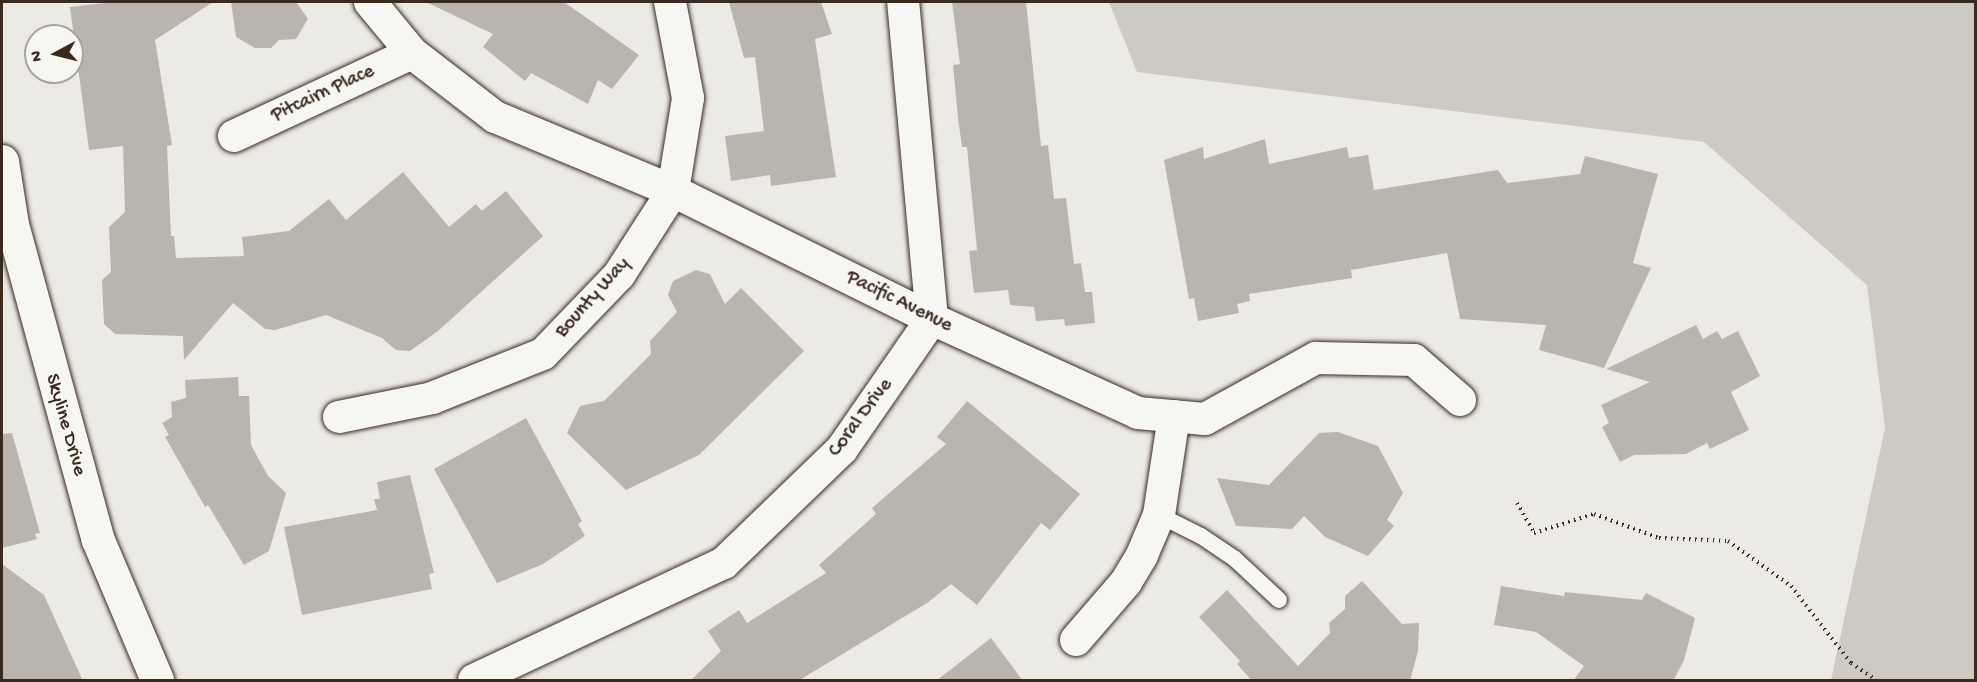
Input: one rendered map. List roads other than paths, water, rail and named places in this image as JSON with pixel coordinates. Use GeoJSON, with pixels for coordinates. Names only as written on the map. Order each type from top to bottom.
{"type":"FeatureCollection","features":[{"type":"Feature","properties":{"kind":"street","name":"Pacific Avenue"},"geometry":{"type":"LineString","coordinates":[[370,2],[412,53],[495,117],[673,191],[932,319],[1138,413],[1205,419],[1316,358],[1414,360],[1460,400]]}},
{"type":"Feature","properties":{"kind":"street","name":"Bounty Way"},"geometry":{"type":"LineString","coordinates":[[339,417],[432,399],[543,354],[619,275],[673,191],[688,98],[670,2]]}},
{"type":"Feature","properties":{"kind":"street"},"geometry":{"type":"LineString","coordinates":[[903,2],[932,319]]}},
{"type":"Feature","properties":{"kind":"street","name":"Pitcairn Place"},"geometry":{"type":"LineString","coordinates":[[234,136],[412,53]]}},
{"type":"Feature","properties":{"kind":"street","name":"Skyline Drive"},"geometry":{"type":"LineString","coordinates":[[2,161],[12,224],[98,540],[158,681]]}},
{"type":"Feature","properties":{"kind":"street","name":"Coral Drive"},"geometry":{"type":"LineString","coordinates":[[474,681],[724,563],[842,449],[932,319]]}},
{"type":"Feature","properties":{"kind":"street"},"geometry":{"type":"LineString","coordinates":[[1076,640],[1126,582],[1159,515],[1174,416]]}},
{"type":"Feature","properties":{"kind":"lane"},"geometry":{"type":"LineString","coordinates":[[1159,515],[1200,536],[1235,559],[1279,600]]}}]}
